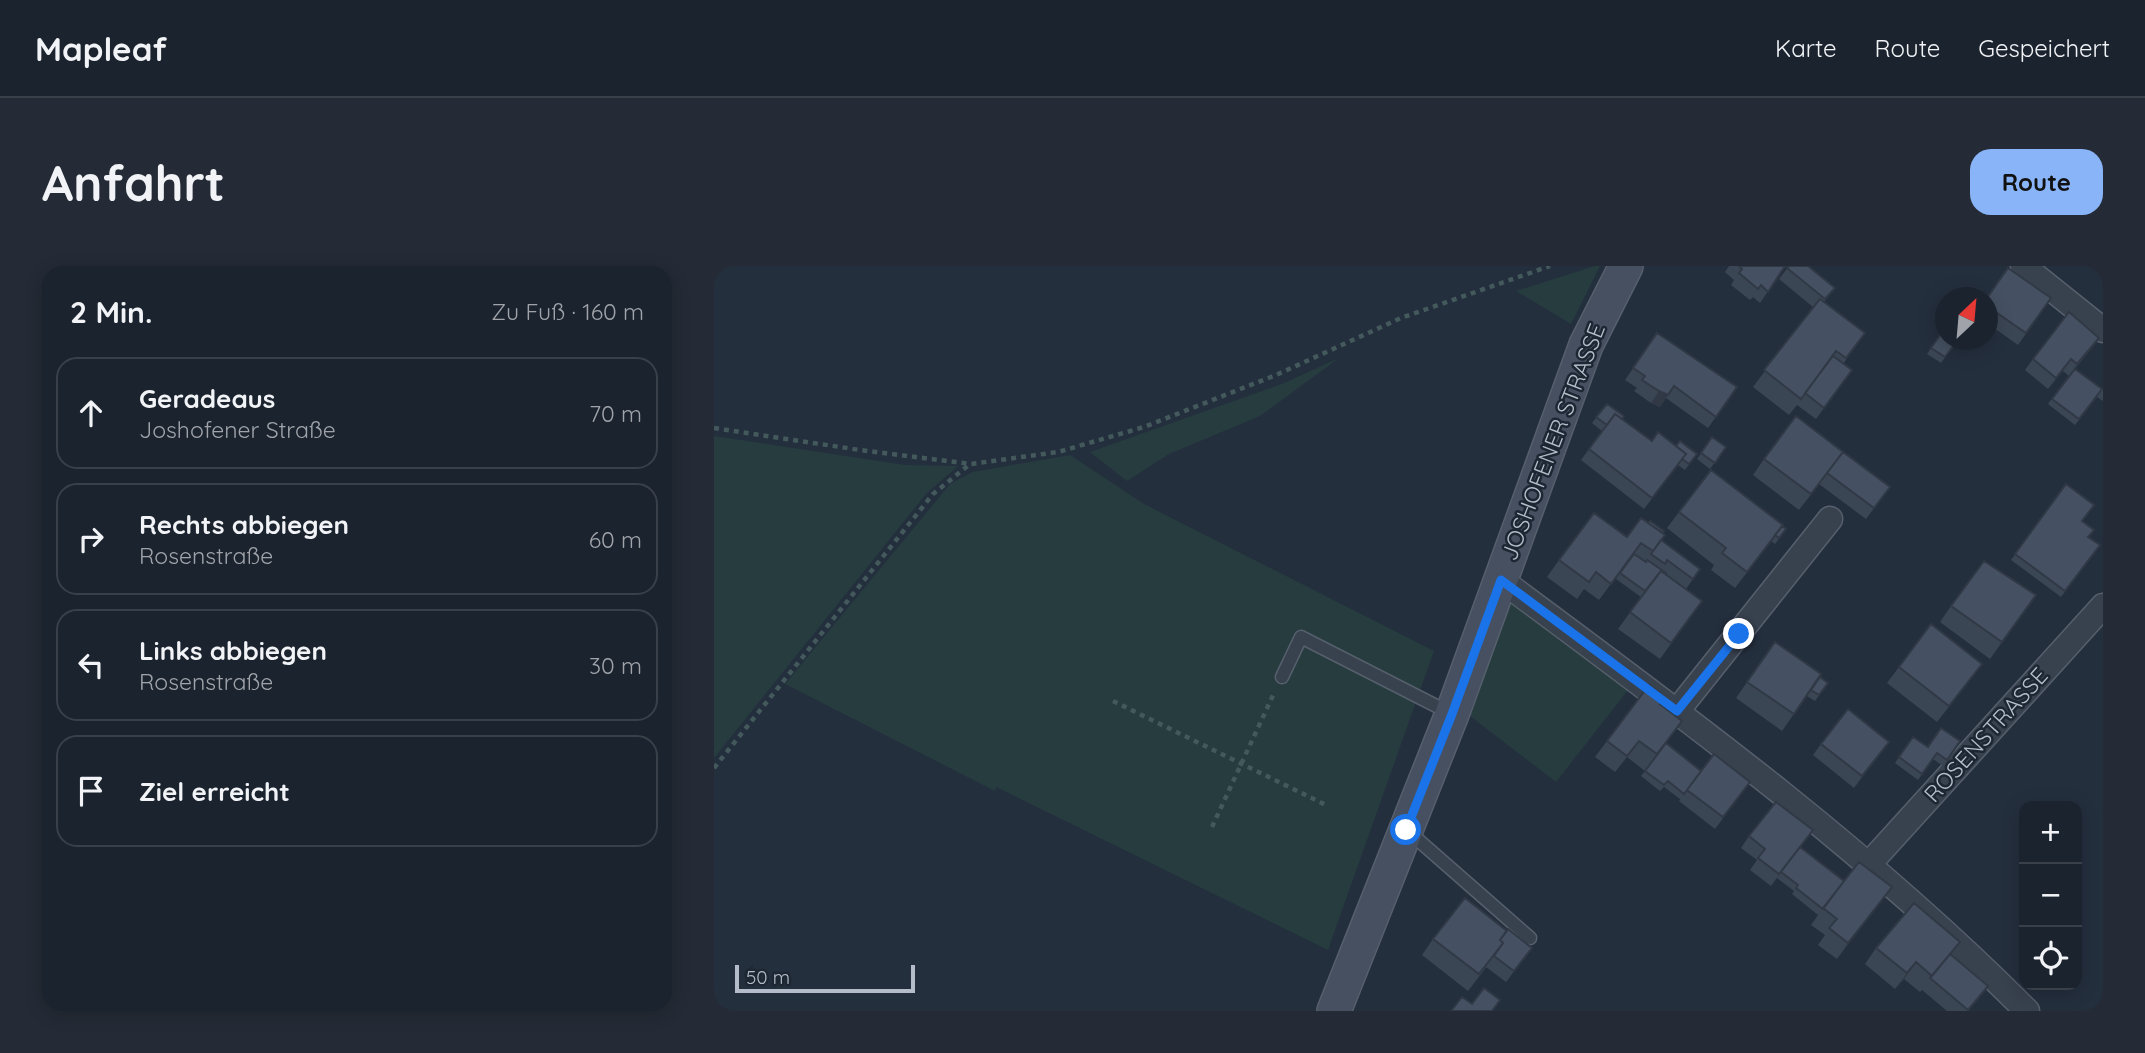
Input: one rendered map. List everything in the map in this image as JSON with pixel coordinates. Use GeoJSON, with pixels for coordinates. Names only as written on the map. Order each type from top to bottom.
{"type":"FeatureCollection","features":[{"type":"Feature","properties":{"kind":"street","name":"JOSHOFENER STRASSE"},"geometry":{"type":"LineString","coordinates":[[1334,1011],[1452,714],[1586,345],[1626,266]]}},
{"type":"Feature","properties":{"kind":"street"},"geometry":{"type":"LineString","coordinates":[[2023,266],[2103,330]]}},
{"type":"Feature","properties":{"kind":"street"},"geometry":{"type":"LineString","coordinates":[[1677,711],[1830,519]]}},
{"type":"Feature","properties":{"kind":"street"},"geometry":{"type":"LineString","coordinates":[[1501,580],[1677,711],[1869,864],[1967,951],[2027,1011]]}},
{"type":"Feature","properties":{"kind":"street","name":"ROSENSTRASSE"},"geometry":{"type":"LineString","coordinates":[[1869,864],[2103,606]]}},
{"type":"Feature","properties":{"kind":"lane"},"geometry":{"type":"LineString","coordinates":[[1282,677],[1301,637],[1452,714]]}},
{"type":"Feature","properties":{"kind":"lane"},"geometry":{"type":"LineString","coordinates":[[1406,830],[1530,938]]}},
{"type":"Feature","properties":{"kind":"path"},"geometry":{"type":"LineString","coordinates":[[714,428],[971,464],[1058,452],[1144,427],[1276,375],[1401,318],[1550,266]]}},
{"type":"Feature","properties":{"kind":"path"},"geometry":{"type":"LineString","coordinates":[[714,768],[933,494],[971,464]]}},
{"type":"Feature","properties":{"kind":"path"},"geometry":{"type":"LineString","coordinates":[[1212,827],[1282,677]]}},
{"type":"Feature","properties":{"kind":"path"},"geometry":{"type":"LineString","coordinates":[[1112,701],[1326,805]]}},
{"type":"Feature","properties":{"kind":"green space"},"geometry":{"type":"Polygon","coordinates":[[[1600,266],[1571,324],[1516,291],[1600,266]]]}},
{"type":"Feature","properties":{"kind":"green space"},"geometry":{"type":"Polygon","coordinates":[[[1339,358],[1260,416],[1169,454],[1127,481],[1090,452],[1282,384],[1339,358]]]}},
{"type":"Feature","properties":{"kind":"green space"},"geometry":{"type":"Polygon","coordinates":[[[714,436],[905,465],[958,466],[926,494],[714,758],[714,436]]]}},
{"type":"Feature","properties":{"kind":"green space"},"geometry":{"type":"Polygon","coordinates":[[[1070,455],[1144,504],[1434,651],[1328,950],[996,787],[995,791],[785,684],[951,483],[973,472],[1070,455]]]}},
{"type":"Feature","properties":{"kind":"green space"},"geometry":{"type":"Polygon","coordinates":[[[1505,601],[1527,609],[1632,685],[1556,782],[1466,713],[1505,601]]]}},
{"type":"Feature","properties":{"kind":"building"},"geometry":{"type":"Polygon","coordinates":[[[1739,266],[1785,266],[1768,292],[1761,285],[1758,289],[1739,273],[1742,269],[1739,266]]]}},
{"type":"Feature","properties":{"kind":"building"},"geometry":{"type":"Polygon","coordinates":[[[1808,266],[1835,288],[1825,299],[1787,268],[1808,266]]]}},
{"type":"Feature","properties":{"kind":"building"},"geometry":{"type":"Polygon","coordinates":[[[2008,268],[2051,298],[2026,333],[1998,314],[1998,287],[1995,287],[2008,268]]]}},
{"type":"Feature","properties":{"kind":"building"},"geometry":{"type":"Polygon","coordinates":[[[1820,299],[1865,333],[1846,358],[1836,351],[1801,399],[1764,370],[1820,299]]]}},
{"type":"Feature","properties":{"kind":"building"},"geometry":{"type":"Polygon","coordinates":[[[2069,312],[2099,338],[2077,364],[2071,359],[2056,378],[2033,359],[2069,312]]]}},
{"type":"Feature","properties":{"kind":"building"},"geometry":{"type":"Polygon","coordinates":[[[1657,333],[1737,387],[1716,417],[1674,386],[1668,395],[1659,391],[1642,380],[1645,376],[1633,368],[1657,333]]]}},
{"type":"Feature","properties":{"kind":"building"},"geometry":{"type":"Polygon","coordinates":[[[1935,342],[1935,350],[1950,350],[1945,357],[1931,348],[1935,342]]]}},
{"type":"Feature","properties":{"kind":"building"},"geometry":{"type":"Polygon","coordinates":[[[1833,356],[1852,370],[1824,408],[1805,393],[1833,356]]]}},
{"type":"Feature","properties":{"kind":"building"},"geometry":{"type":"Polygon","coordinates":[[[2075,369],[2102,389],[2079,419],[2052,399],[2075,369]]]}},
{"type":"Feature","properties":{"kind":"building"},"geometry":{"type":"Polygon","coordinates":[[[1607,404],[1624,416],[1622,419],[1615,414],[1607,425],[1596,417],[1607,404]]]}},
{"type":"Feature","properties":{"kind":"building"},"geometry":{"type":"Polygon","coordinates":[[[1615,414],[1652,441],[1658,432],[1686,454],[1652,498],[1589,449],[1615,414]]]}},
{"type":"Feature","properties":{"kind":"building"},"geometry":{"type":"Polygon","coordinates":[[[1796,416],[1843,452],[1811,494],[1764,459],[1796,416]]]}},
{"type":"Feature","properties":{"kind":"building"},"geometry":{"type":"Polygon","coordinates":[[[1712,437],[1726,447],[1715,463],[1701,453],[1712,437]]]}},
{"type":"Feature","properties":{"kind":"building"},"geometry":{"type":"Polygon","coordinates":[[[1680,441],[1697,454],[1689,464],[1682,459],[1686,454],[1676,446],[1680,441]]]}},
{"type":"Feature","properties":{"kind":"building"},"geometry":{"type":"Polygon","coordinates":[[[1843,452],[1890,487],[1874,508],[1827,473],[1843,452]]]}},
{"type":"Feature","properties":{"kind":"building"},"geometry":{"type":"Polygon","coordinates":[[[1711,470],[1783,525],[1747,572],[1722,553],[1726,548],[1679,512],[1711,470]]]}},
{"type":"Feature","properties":{"kind":"building"},"geometry":{"type":"Polygon","coordinates":[[[2066,484],[2094,505],[2082,521],[2094,530],[2088,537],[2100,545],[2065,591],[2015,554],[2066,484]]]}},
{"type":"Feature","properties":{"kind":"building"},"geometry":{"type":"Polygon","coordinates":[[[1594,513],[1627,537],[1641,518],[1665,535],[1653,551],[1641,543],[1611,584],[1596,572],[1589,582],[1559,560],[1594,513]]]}},
{"type":"Feature","properties":{"kind":"building"},"geometry":{"type":"Polygon","coordinates":[[[1650,521],[1664,531],[1663,533],[1648,523],[1650,521]]]}},
{"type":"Feature","properties":{"kind":"building"},"geometry":{"type":"Polygon","coordinates":[[[1782,526],[1786,529],[1779,538],[1775,535],[1782,526]]]}},
{"type":"Feature","properties":{"kind":"building"},"geometry":{"type":"Polygon","coordinates":[[[1661,540],[1700,569],[1693,579],[1667,560],[1665,564],[1651,554],[1661,540]]]}},
{"type":"Feature","properties":{"kind":"building"},"geometry":{"type":"Polygon","coordinates":[[[1634,554],[1666,573],[1661,571],[1645,591],[1620,573],[1634,554]]]}},
{"type":"Feature","properties":{"kind":"building"},"geometry":{"type":"Polygon","coordinates":[[[1984,561],[2036,595],[2002,642],[1951,606],[1984,561]]]}},
{"type":"Feature","properties":{"kind":"building"},"geometry":{"type":"Polygon","coordinates":[[[1661,571],[1702,601],[1671,643],[1630,612],[1661,571]]]}},
{"type":"Feature","properties":{"kind":"building"},"geometry":{"type":"Polygon","coordinates":[[[1931,624],[1982,664],[1949,706],[1899,667],[1931,624]]]}},
{"type":"Feature","properties":{"kind":"building"},"geometry":{"type":"Polygon","coordinates":[[[1775,642],[1821,674],[1794,714],[1747,682],[1775,642]]]}},
{"type":"Feature","properties":{"kind":"building"},"geometry":{"type":"Polygon","coordinates":[[[1820,677],[1828,683],[1819,695],[1811,690],[1820,677]]]}},
{"type":"Feature","properties":{"kind":"building"},"geometry":{"type":"Polygon","coordinates":[[[1649,685],[1665,698],[1660,704],[1682,721],[1657,754],[1639,741],[1627,756],[1607,741],[1649,685]]]}},
{"type":"Feature","properties":{"kind":"building"},"geometry":{"type":"Polygon","coordinates":[[[1848,709],[1889,742],[1862,776],[1821,744],[1848,709]]]}},
{"type":"Feature","properties":{"kind":"building"},"geometry":{"type":"Polygon","coordinates":[[[1941,728],[1960,741],[1947,760],[1937,753],[1922,774],[1899,757],[1913,737],[1928,747],[1941,728]]]}},
{"type":"Feature","properties":{"kind":"building"},"geometry":{"type":"Polygon","coordinates":[[[1666,743],[1701,771],[1684,794],[1668,781],[1664,785],[1645,771],[1666,743]]]}},
{"type":"Feature","properties":{"kind":"building"},"geometry":{"type":"Polygon","coordinates":[[[1714,754],[1750,782],[1723,817],[1687,790],[1714,754]]]}},
{"type":"Feature","properties":{"kind":"building"},"geometry":{"type":"Polygon","coordinates":[[[1776,802],[1813,830],[1779,874],[1758,858],[1765,849],[1749,836],[1776,802]]]}},
{"type":"Feature","properties":{"kind":"building"},"geometry":{"type":"Polygon","coordinates":[[[1800,847],[1844,881],[1823,909],[1781,872],[1800,847]]]}},
{"type":"Feature","properties":{"kind":"building"},"geometry":{"type":"Polygon","coordinates":[[[1859,862],[1892,887],[1848,943],[1829,928],[1837,919],[1823,908],[1859,862]]]}},
{"type":"Feature","properties":{"kind":"building"},"geometry":{"type":"Polygon","coordinates":[[[1465,898],[1507,931],[1500,940],[1503,943],[1479,974],[1433,939],[1465,898]]]}},
{"type":"Feature","properties":{"kind":"building"},"geometry":{"type":"Polygon","coordinates":[[[1914,903],[1960,942],[1932,976],[1916,962],[1907,973],[1876,948],[1914,903]]]}},
{"type":"Feature","properties":{"kind":"building"},"geometry":{"type":"Polygon","coordinates":[[[1508,929],[1532,948],[1514,971],[1494,956],[1508,929]]]}},
{"type":"Feature","properties":{"kind":"building"},"geometry":{"type":"Polygon","coordinates":[[[1950,954],[1988,986],[1968,1010],[1930,978],[1950,954]]]}},
{"type":"Feature","properties":{"kind":"building"},"geometry":{"type":"Polygon","coordinates":[[[1484,988],[1500,1000],[1492,1011],[1451,1011],[1462,997],[1472,1004],[1484,988]]]}},
{"type":"Feature","properties":{"kind":"route"},"geometry":{"type":"LineString","coordinates":[[1406,830],[1501,580],[1677,711],[1739,634]]}}]}
